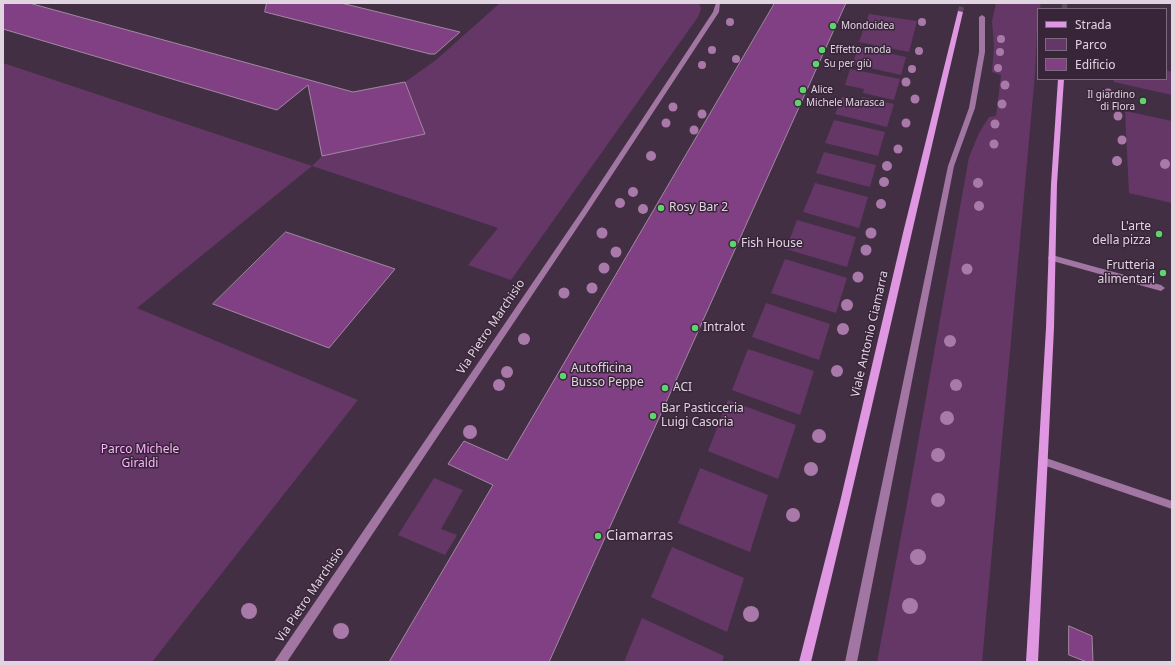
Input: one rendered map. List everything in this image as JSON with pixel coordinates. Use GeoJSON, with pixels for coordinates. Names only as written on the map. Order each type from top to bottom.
{"type":"FeatureCollection","features":[{"type":"Feature","properties":{"kind":"street","name":"Via Pietro Marchisio"},"geometry":{"type":"LineString","coordinates":[[280,662],[602,184],[716,12],[718,3]]}},
{"type":"Feature","properties":{"kind":"street","name":"Viale Antonio Ciamarra"},"geometry":{"type":"LineString","coordinates":[[805,662],[845,502],[960,12]]}},
{"type":"Feature","properties":{"kind":"street"},"geometry":{"type":"LineString","coordinates":[[851,662],[951,166],[972,108],[982,52],[982,17]]}},
{"type":"Feature","properties":{"kind":"street"},"geometry":{"type":"LineString","coordinates":[[1032,662],[1043,462],[1055,171],[1061,80]]}},
{"type":"Feature","properties":{"kind":"street"},"geometry":{"type":"LineString","coordinates":[[1052,258],[1162,288]]}},
{"type":"Feature","properties":{"kind":"street"},"geometry":{"type":"LineString","coordinates":[[1043,462],[1172,505]]}},
{"type":"Feature","properties":{"kind":"green space"},"geometry":{"type":"Polygon","coordinates":[[[500,3],[699,3],[701,9],[698,17],[511,280],[468,265],[498,228],[312,166],[322,156],[425,134],[405,82],[436,60],[500,3]]]}},
{"type":"Feature","properties":{"kind":"green space"},"geometry":{"type":"Polygon","coordinates":[[[996,3],[1041,3],[1040,8],[1037,8],[1035,74],[982,662],[877,662],[969,157],[979,133],[989,117],[996,116],[1001,75],[992,72],[994,46],[992,21],[996,3]]]}},
{"type":"Feature","properties":{"kind":"green space"},"geometry":{"type":"Polygon","coordinates":[[[869,14],[917,21],[909,52],[859,42],[869,14]]]}},
{"type":"Feature","properties":{"kind":"green space"},"geometry":{"type":"Polygon","coordinates":[[[859,47],[906,57],[901,75],[852,64],[859,47]]]}},
{"type":"Feature","properties":{"kind":"green space","name":"Parco Michele Giraldi"},"geometry":{"type":"Polygon","coordinates":[[[3,63],[312,166],[137,308],[358,400],[152,662],[3,662],[3,63]]]}},
{"type":"Feature","properties":{"kind":"green space"},"geometry":{"type":"Polygon","coordinates":[[[850,69],[900,79],[894,100],[863,93],[864,89],[845,85],[850,69]]]}},
{"type":"Feature","properties":{"kind":"green space"},"geometry":{"type":"Polygon","coordinates":[[[1167,70],[1172,72],[1172,95],[1114,82],[1114,80],[1167,80],[1167,70]]]}},
{"type":"Feature","properties":{"kind":"green space"},"geometry":{"type":"Polygon","coordinates":[[[842,97],[861,101],[862,97],[894,104],[887,127],[835,114],[842,97]]]}},
{"type":"Feature","properties":{"kind":"green space"},"geometry":{"type":"Polygon","coordinates":[[[1125,111],[1172,121],[1172,203],[1129,193],[1125,111]]]}},
{"type":"Feature","properties":{"kind":"green space"},"geometry":{"type":"Polygon","coordinates":[[[834,120],[885,132],[878,156],[825,143],[834,120]]]}},
{"type":"Feature","properties":{"kind":"green space"},"geometry":{"type":"Polygon","coordinates":[[[824,152],[876,165],[870,187],[816,173],[824,152]]]}},
{"type":"Feature","properties":{"kind":"green space"},"geometry":{"type":"Polygon","coordinates":[[[815,183],[868,197],[859,228],[803,212],[815,183]]]}},
{"type":"Feature","properties":{"kind":"green space"},"geometry":{"type":"Polygon","coordinates":[[[797,220],[856,237],[847,267],[786,249],[797,220]]]}},
{"type":"Feature","properties":{"kind":"green space"},"geometry":{"type":"Polygon","coordinates":[[[785,259],[847,278],[836,313],[771,293],[785,259]]]}},
{"type":"Feature","properties":{"kind":"green space"},"geometry":{"type":"Polygon","coordinates":[[[766,303],[830,324],[819,360],[752,337],[766,303]]]}},
{"type":"Feature","properties":{"kind":"green space"},"geometry":{"type":"Polygon","coordinates":[[[748,349],[814,371],[800,415],[732,390],[748,349]]]}},
{"type":"Feature","properties":{"kind":"green space"},"geometry":{"type":"Polygon","coordinates":[[[728,400],[796,425],[778,479],[708,451],[728,400]]]}},
{"type":"Feature","properties":{"kind":"green space"},"geometry":{"type":"Polygon","coordinates":[[[700,468],[768,495],[750,552],[678,523],[700,468]]]}},
{"type":"Feature","properties":{"kind":"green space"},"geometry":{"type":"Polygon","coordinates":[[[434,478],[463,490],[441,529],[457,535],[445,555],[398,535],[434,478]]]}},
{"type":"Feature","properties":{"kind":"green space"},"geometry":{"type":"Polygon","coordinates":[[[672,547],[744,578],[727,632],[651,597],[672,547]]]}},
{"type":"Feature","properties":{"kind":"green space"},"geometry":{"type":"Polygon","coordinates":[[[642,618],[724,656],[722,662],[624,662],[642,618]]]}},
{"type":"Feature","properties":{"kind":"building"},"geometry":{"type":"Polygon","coordinates":[[[3,3],[29,3],[353,92],[405,82],[425,134],[322,156],[308,85],[277,110],[3,29],[3,3]]]}},
{"type":"Feature","properties":{"kind":"building"},"geometry":{"type":"Polygon","coordinates":[[[267,3],[341,3],[460,32],[435,54],[430,54],[265,12],[267,3]]]}},
{"type":"Feature","properties":{"kind":"building"},"geometry":{"type":"Polygon","coordinates":[[[775,3],[846,3],[549,662],[389,662],[493,485],[448,464],[464,441],[507,460],[775,3]]]}},
{"type":"Feature","properties":{"kind":"building"},"geometry":{"type":"Polygon","coordinates":[[[286,232],[395,269],[329,348],[213,304],[286,232]]]}},
{"type":"Feature","properties":{"kind":"building"},"geometry":{"type":"Polygon","coordinates":[[[1069,626],[1092,636],[1093,662],[1087,662],[1069,655],[1069,626]]]}},
{"type":"Feature","properties":{"kind":"tunnel"},"geometry":{"type":"LineString","coordinates":[[960,12],[963,3]]}},
{"type":"Feature","properties":{"kind":"tunnel"},"geometry":{"type":"LineString","coordinates":[[1064,8],[1065,3]]}},
{"type":"Feature","properties":{"kind":"place","name":"Mondoidea"},"geometry":{"type":"Point","coordinates":[833,26]}},
{"type":"Feature","properties":{"kind":"place","name":"Effetto moda"},"geometry":{"type":"Point","coordinates":[822,50]}},
{"type":"Feature","properties":{"kind":"place","name":"Su per giù"},"geometry":{"type":"Point","coordinates":[816,64]}},
{"type":"Feature","properties":{"kind":"place","name":"Alice"},"geometry":{"type":"Point","coordinates":[803,90]}},
{"type":"Feature","properties":{"kind":"place","name":"Il giardino di Flora"},"geometry":{"type":"Point","coordinates":[1143,101]}},
{"type":"Feature","properties":{"kind":"place","name":"Michele Marasca"},"geometry":{"type":"Point","coordinates":[798,103]}},
{"type":"Feature","properties":{"kind":"place","name":"Rosy Bar 2"},"geometry":{"type":"Point","coordinates":[661,208]}},
{"type":"Feature","properties":{"kind":"place","name":"L'arte della pizza"},"geometry":{"type":"Point","coordinates":[1159,234]}},
{"type":"Feature","properties":{"kind":"place","name":"Fish House"},"geometry":{"type":"Point","coordinates":[733,244]}},
{"type":"Feature","properties":{"kind":"place","name":"Frutteria alimentari"},"geometry":{"type":"Point","coordinates":[1163,273]}},
{"type":"Feature","properties":{"kind":"place","name":"Intralot"},"geometry":{"type":"Point","coordinates":[695,328]}},
{"type":"Feature","properties":{"kind":"place","name":"Autofficina Busso Peppe"},"geometry":{"type":"Point","coordinates":[563,376]}},
{"type":"Feature","properties":{"kind":"place","name":"ACI"},"geometry":{"type":"Point","coordinates":[665,388]}},
{"type":"Feature","properties":{"kind":"place","name":"Bar Pasticceria Luigi Casoria"},"geometry":{"type":"Point","coordinates":[653,416]}},
{"type":"Feature","properties":{"kind":"place","name":"Ciamarras"},"geometry":{"type":"Point","coordinates":[598,536]}}]}
